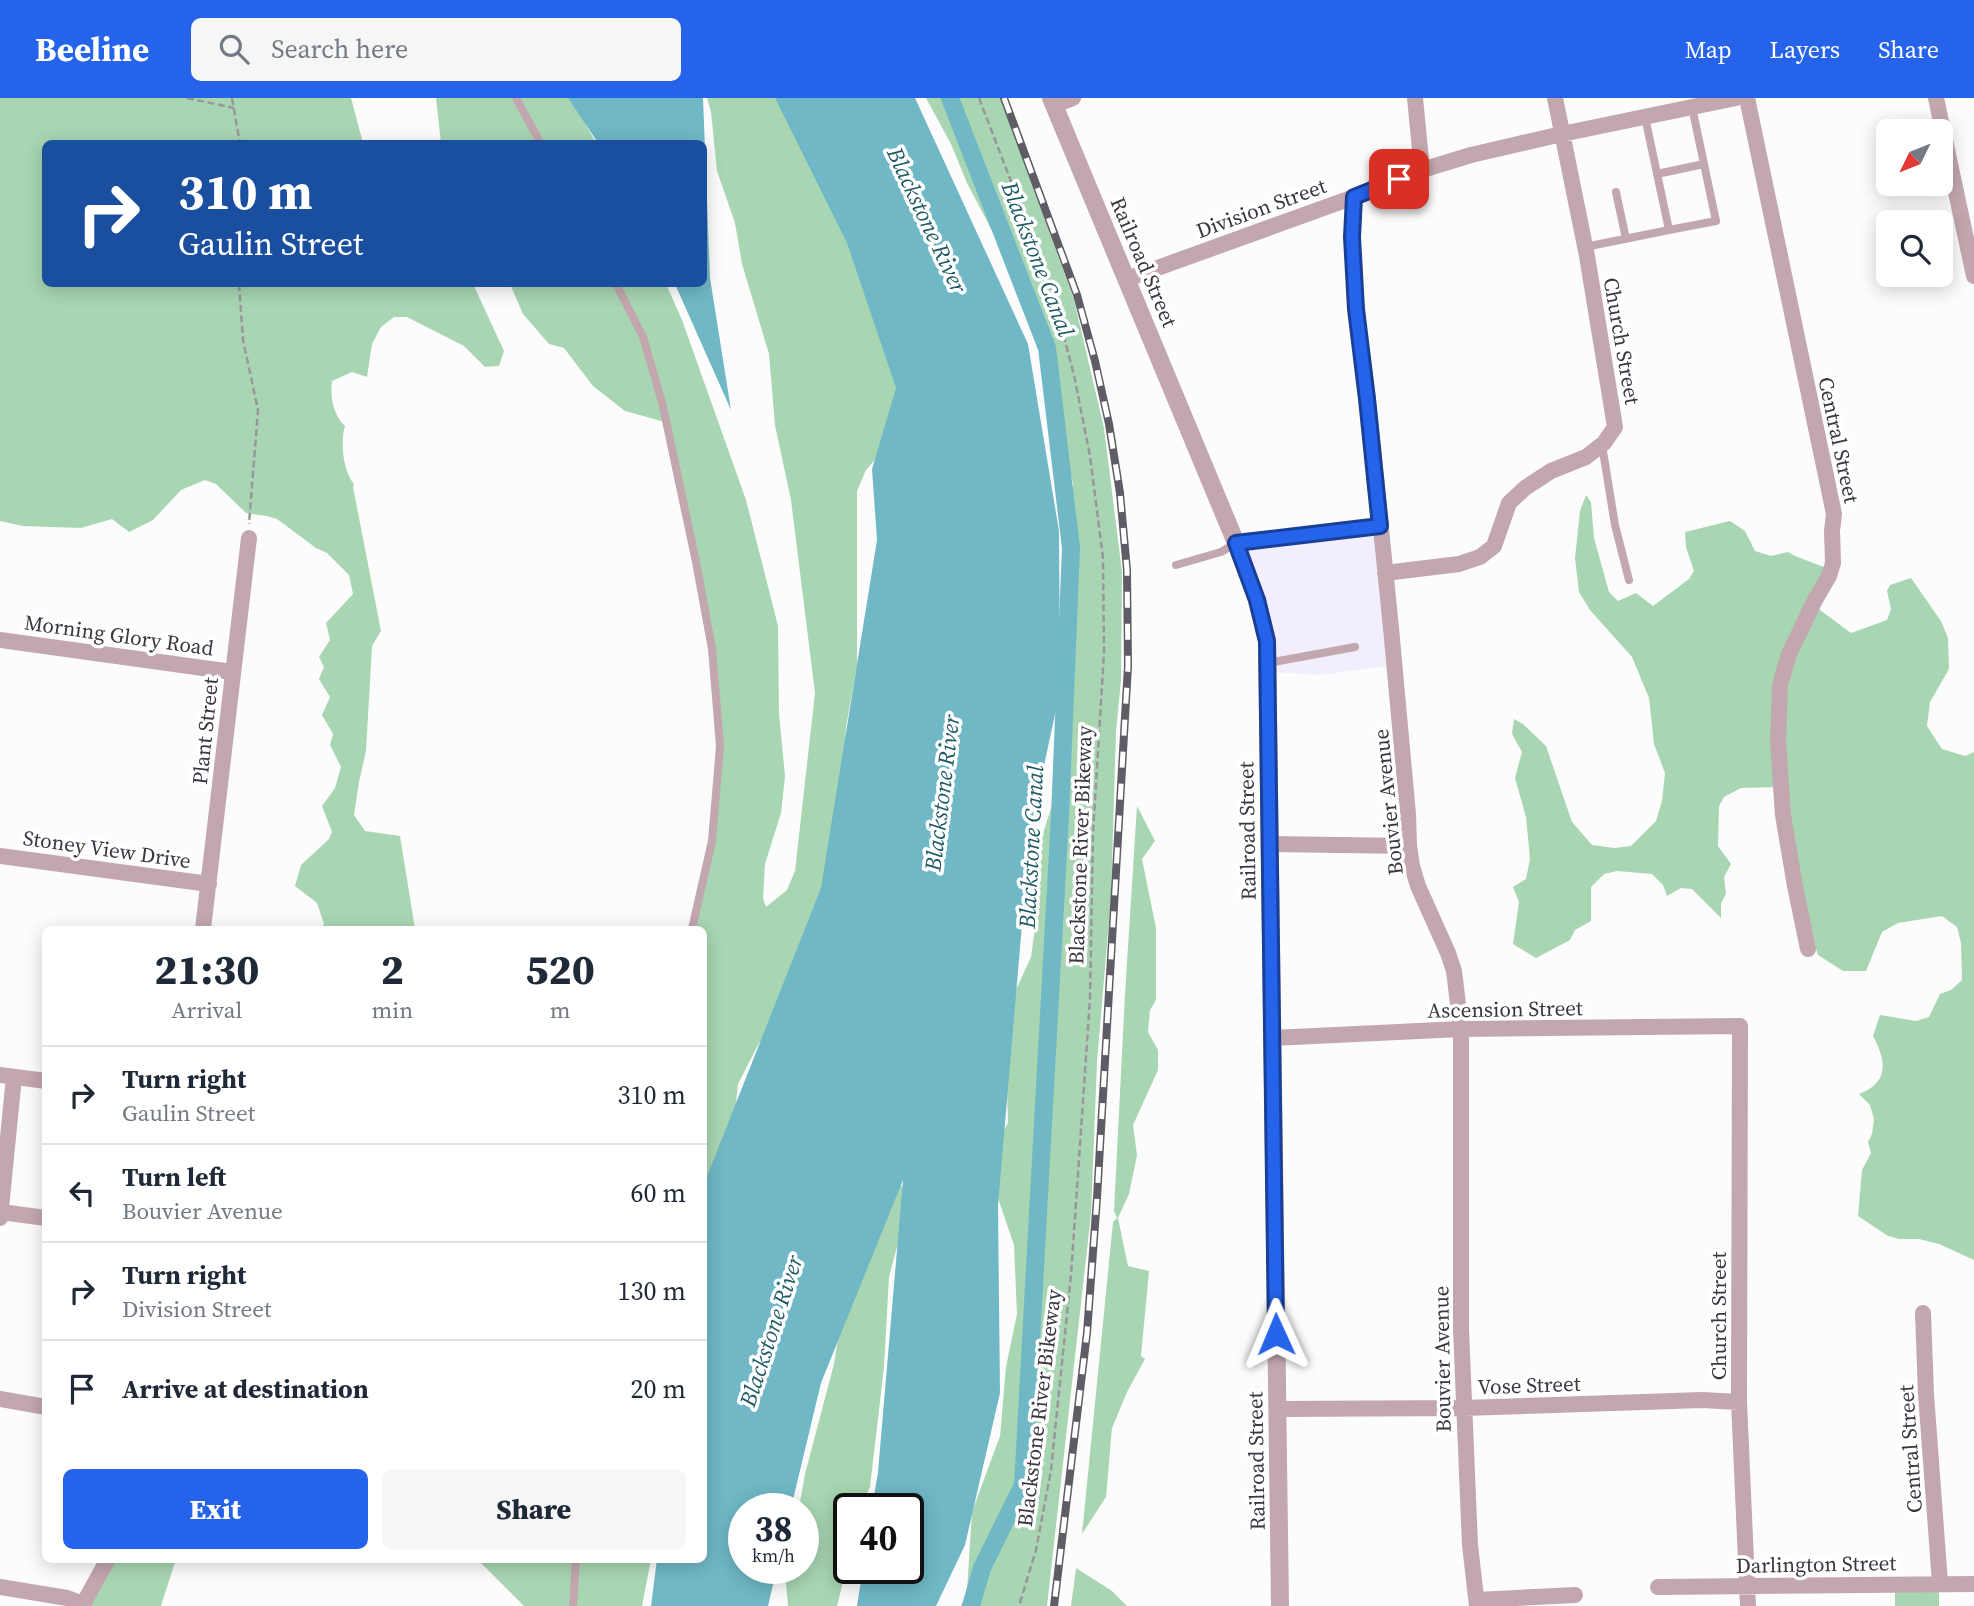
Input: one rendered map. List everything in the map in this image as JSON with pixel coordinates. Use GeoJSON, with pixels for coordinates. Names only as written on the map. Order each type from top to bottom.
{"type":"FeatureCollection","features":[{"type":"Feature","properties":{"kind":"street"},"geometry":{"type":"LineString","coordinates":[[1053,102],[1073,98]]}},
{"type":"Feature","properties":{"kind":"street"},"geometry":{"type":"LineString","coordinates":[[1415,98],[1422,170]]}},
{"type":"Feature","properties":{"kind":"street","name":"Church Street"},"geometry":{"type":"LineString","coordinates":[[1555,98],[1585,247],[1614,416],[1615,427],[1602,444]]}},
{"type":"Feature","properties":{"kind":"street","name":"Division Street"},"geometry":{"type":"LineString","coordinates":[[1127,279],[1422,170],[1471,155],[1736,98]]}},
{"type":"Feature","properties":{"kind":"street","name":"Central Street"},"geometry":{"type":"LineString","coordinates":[[1747,98],[1834,514],[1834,551],[1829,576],[1788,654],[1780,685],[1778,742],[1783,815],[1808,949]]}},
{"type":"Feature","properties":{"kind":"street"},"geometry":{"type":"LineString","coordinates":[[1936,98],[1974,276]]}},
{"type":"Feature","properties":{"kind":"street","name":"Railroad Street"},"geometry":{"type":"LineString","coordinates":[[1053,102],[1236,543],[1257,600],[1267,641],[1280,1606]]}},
{"type":"Feature","properties":{"kind":"street","name":"Bouvier Avenue"},"geometry":{"type":"LineString","coordinates":[[1354,197],[1352,237],[1356,309],[1385,573],[1409,846],[1419,886],[1454,971],[1461,1029],[1461,1315],[1470,1545],[1477,1603]]}},
{"type":"Feature","properties":{"kind":"street"},"geometry":{"type":"LineString","coordinates":[[1385,573],[1459,564],[1480,557],[1494,546],[1509,503],[1525,488],[1551,471],[1586,457],[1602,444]]}},
{"type":"Feature","properties":{"kind":"street"},"geometry":{"type":"LineString","coordinates":[[1236,543],[1380,526]]}},
{"type":"Feature","properties":{"kind":"street","name":"Plant Street"},"geometry":{"type":"LineString","coordinates":[[203,926],[249,538]]}},
{"type":"Feature","properties":{"kind":"street","name":"Morning Glory Road"},"geometry":{"type":"LineString","coordinates":[[0,640],[232,672]]}},
{"type":"Feature","properties":{"kind":"street"},"geometry":{"type":"LineString","coordinates":[[1270,844],[1409,846]]}},
{"type":"Feature","properties":{"kind":"street","name":"Stoney View Drive"},"geometry":{"type":"LineString","coordinates":[[0,856],[209,884]]}},
{"type":"Feature","properties":{"kind":"street","name":"Church Street"},"geometry":{"type":"LineString","coordinates":[[1740,1026],[1739,1402],[1748,1606]]}},
{"type":"Feature","properties":{"kind":"street","name":"Ascension Street"},"geometry":{"type":"LineString","coordinates":[[1272,1038],[1461,1029],[1740,1026]]}},
{"type":"Feature","properties":{"kind":"street"},"geometry":{"type":"LineString","coordinates":[[0,1218],[7,1076],[42,1080]]}},
{"type":"Feature","properties":{"kind":"street"},"geometry":{"type":"LineString","coordinates":[[1,1212],[42,1217]]}},
{"type":"Feature","properties":{"kind":"street","name":"Central Street"},"geometry":{"type":"LineString","coordinates":[[1923,1313],[1940,1583]]}},
{"type":"Feature","properties":{"kind":"street"},"geometry":{"type":"LineString","coordinates":[[0,1399],[42,1406]]}},
{"type":"Feature","properties":{"kind":"street","name":"Vose Street"},"geometry":{"type":"LineString","coordinates":[[1278,1409],[1464,1408],[1702,1400],[1739,1402]]}},
{"type":"Feature","properties":{"kind":"street"},"geometry":{"type":"LineString","coordinates":[[0,1587],[67,1598],[83,1605],[106,1563]]}},
{"type":"Feature","properties":{"kind":"street","name":"Darlington Street"},"geometry":{"type":"LineString","coordinates":[[1658,1587],[1974,1584]]}},
{"type":"Feature","properties":{"kind":"street"},"geometry":{"type":"LineString","coordinates":[[1477,1603],[1574,1595]]}},
{"type":"Feature","properties":{"kind":"lane"},"geometry":{"type":"LineString","coordinates":[[516,98],[539,140]]}},
{"type":"Feature","properties":{"kind":"lane"},"geometry":{"type":"LineString","coordinates":[[1585,247],[1716,221],[1692,107]]}},
{"type":"Feature","properties":{"kind":"lane"},"geometry":{"type":"LineString","coordinates":[[1645,117],[1669,230]]}},
{"type":"Feature","properties":{"kind":"lane"},"geometry":{"type":"LineString","coordinates":[[1657,174],[1704,163]]}},
{"type":"Feature","properties":{"kind":"lane"},"geometry":{"type":"LineString","coordinates":[[1616,192],[1626,239]]}},
{"type":"Feature","properties":{"kind":"lane"},"geometry":{"type":"LineString","coordinates":[[618,287],[643,337],[662,401],[712,649],[720,746],[712,841],[693,926]]}},
{"type":"Feature","properties":{"kind":"lane"},"geometry":{"type":"LineString","coordinates":[[1602,444],[1615,525],[1629,580]]}},
{"type":"Feature","properties":{"kind":"lane"},"geometry":{"type":"LineString","coordinates":[[1176,565],[1221,552],[1236,543]]}},
{"type":"Feature","properties":{"kind":"lane"},"geometry":{"type":"LineString","coordinates":[[1267,663],[1355,647]]}},
{"type":"Feature","properties":{"kind":"lane"},"geometry":{"type":"LineString","coordinates":[[573,1606],[576,1563]]}},
{"type":"Feature","properties":{"kind":"path"},"geometry":{"type":"LineString","coordinates":[[187,98],[234,108]]}},
{"type":"Feature","properties":{"kind":"path"},"geometry":{"type":"LineString","coordinates":[[232,98],[239,140]]}},
{"type":"Feature","properties":{"kind":"path","name":"Blackstone River Bikeway"},"geometry":{"type":"LineString","coordinates":[[979,98],[1050,283],[1074,375],[1090,456],[1103,558],[1104,652],[1093,834],[1090,999],[1071,1275],[1051,1470],[1036,1550],[1019,1606]]}},
{"type":"Feature","properties":{"kind":"path"},"geometry":{"type":"LineString","coordinates":[[239,287],[243,340],[258,410],[249,538]]}},
{"type":"Feature","properties":{"kind":"shaded area"},"geometry":{"type":"Polygon","coordinates":[[[1383,524],[1399,665],[1319,675],[1274,672],[1241,543],[1383,524]]]}},
{"type":"Feature","properties":{"kind":"green space"},"geometry":{"type":"Polygon","coordinates":[[[0,98],[351,98],[362,140],[42,140],[42,287],[474,287],[504,351],[499,366],[485,367],[464,346],[407,317],[394,317],[381,327],[372,344],[367,377],[352,372],[332,381],[333,405],[345,426],[344,456],[347,472],[354,484],[381,631],[372,646],[366,751],[354,815],[365,831],[400,836],[415,926],[323,926],[317,903],[295,886],[301,865],[329,839],[332,832],[322,806],[335,788],[341,767],[330,745],[333,734],[322,715],[330,697],[319,679],[324,667],[319,657],[330,640],[326,623],[353,594],[349,575],[327,553],[277,519],[246,513],[216,484],[205,480],[181,490],[153,520],[129,532],[112,519],[81,528],[23,526],[0,521],[0,98]]]}},
{"type":"Feature","properties":{"kind":"green space"},"geometry":{"type":"Polygon","coordinates":[[[436,98],[571,98],[594,140],[441,140],[436,98]]]}},
{"type":"Feature","properties":{"kind":"green space"},"geometry":{"type":"Polygon","coordinates":[[[707,98],[781,98],[784,115],[831,169],[913,417],[866,470],[857,491],[857,665],[846,727],[839,837],[798,1004],[759,1043],[738,1084],[732,1141],[707,1224],[707,926],[694,926],[712,845],[720,751],[711,651],[665,422],[625,411],[593,386],[564,348],[549,344],[523,314],[511,287],[667,287],[682,320],[746,500],[778,626],[779,714],[785,776],[781,813],[765,864],[763,898],[766,907],[787,890],[795,871],[815,693],[791,500],[775,425],[769,354],[742,264],[735,223],[717,171],[707,98]]]}},
{"type":"Feature","properties":{"kind":"green space"},"geometry":{"type":"Polygon","coordinates":[[[926,98],[1001,98],[1074,300],[1104,428],[1122,572],[1121,680],[1116,731],[1111,897],[1097,1062],[1091,1214],[1047,1606],[961,1606],[967,1591],[972,1512],[1000,1436],[1006,1367],[1017,1314],[1014,1245],[987,1166],[992,1150],[1008,1123],[1006,1055],[1010,1003],[1031,957],[1038,906],[1038,849],[1064,768],[1073,694],[1075,612],[1066,541],[1073,483],[1064,451],[1057,380],[1022,288],[926,98]]]}},
{"type":"Feature","properties":{"kind":"green space"},"geometry":{"type":"Polygon","coordinates":[[[1586,495],[1591,502],[1594,538],[1609,592],[1618,601],[1636,593],[1653,606],[1689,579],[1694,571],[1686,547],[1685,532],[1730,521],[1745,531],[1755,551],[1771,556],[1788,552],[1829,569],[1816,607],[1851,633],[1887,620],[1891,609],[1887,591],[1890,585],[1911,578],[1941,621],[1948,638],[1949,669],[1930,702],[1927,726],[1942,749],[1965,756],[1974,752],[1974,1260],[1939,1244],[1888,1236],[1858,1216],[1862,1170],[1871,1153],[1868,1142],[1874,1119],[1870,1105],[1859,1094],[1876,1083],[1882,1070],[1881,1054],[1873,1036],[1880,1015],[1916,1021],[1929,1017],[1940,994],[1951,990],[1962,980],[1961,943],[1957,927],[1942,916],[1898,923],[1882,932],[1866,971],[1843,971],[1818,955],[1803,907],[1785,787],[1741,788],[1724,797],[1719,806],[1718,846],[1731,864],[1724,877],[1726,894],[1721,903],[1721,918],[1692,889],[1681,888],[1667,896],[1663,885],[1652,874],[1617,871],[1604,874],[1591,887],[1591,921],[1575,930],[1570,940],[1536,958],[1513,944],[1519,902],[1513,887],[1526,879],[1530,859],[1526,817],[1515,778],[1522,752],[1512,734],[1514,719],[1546,746],[1572,822],[1592,845],[1614,848],[1631,846],[1656,821],[1662,801],[1665,773],[1654,744],[1649,698],[1632,657],[1590,610],[1579,592],[1575,558],[1580,511],[1586,495]]]}},
{"type":"Feature","properties":{"kind":"green space"},"geometry":{"type":"Polygon","coordinates":[[[1137,806],[1155,841],[1142,859],[1156,928],[1156,1000],[1150,1010],[1148,1032],[1158,1050],[1158,1070],[1133,1125],[1137,1155],[1129,1194],[1118,1218],[1128,1266],[1149,1271],[1141,1356],[1145,1359],[1112,1428],[1106,1497],[1082,1534],[1113,1222],[1117,1218],[1114,1211],[1137,806]]]}},
{"type":"Feature","properties":{"kind":"green space"},"geometry":{"type":"Polygon","coordinates":[[[898,1177],[902,1187],[905,1217],[889,1277],[884,1367],[870,1487],[867,1493],[833,1493],[833,1584],[842,1584],[837,1606],[788,1606],[786,1584],[819,1584],[819,1493],[802,1493],[834,1364],[845,1292],[898,1177]]]}},
{"type":"Feature","properties":{"kind":"green space"},"geometry":{"type":"Polygon","coordinates":[[[109,1563],[175,1563],[161,1606],[89,1606],[109,1563]]]}},
{"type":"Feature","properties":{"kind":"green space"},"geometry":{"type":"Polygon","coordinates":[[[481,1563],[650,1563],[642,1606],[524,1606],[481,1563]]]}},
{"type":"Feature","properties":{"kind":"green space"},"geometry":{"type":"Polygon","coordinates":[[[1076,1568],[1112,1591],[1127,1606],[1071,1606],[1076,1568]]]}},
{"type":"Feature","properties":{"kind":"green space"},"geometry":{"type":"Polygon","coordinates":[[[1939,1586],[1939,1606],[1895,1606],[1895,1590],[1939,1586]]]}},
{"type":"Feature","properties":{"kind":"water"},"geometry":{"type":"Polygon","coordinates":[[[568,98],[703,98],[705,140],[596,140],[568,98]]]}},
{"type":"Feature","properties":{"kind":"water","name":"Blackstone River"},"geometry":{"type":"Polygon","coordinates":[[[775,98],[915,98],[1028,344],[1059,531],[1060,691],[1030,831],[998,1205],[1000,1393],[965,1545],[936,1606],[857,1606],[860,1584],[924,1584],[924,1493],[874,1493],[903,1180],[821,1383],[795,1493],[728,1493],[728,1584],[773,1584],[768,1606],[651,1606],[656,1563],[707,1563],[707,1176],[821,888],[877,540],[872,469],[896,388],[847,243],[775,98]]]}},
{"type":"Feature","properties":{"kind":"water"},"geometry":{"type":"Polygon","coordinates":[[[707,201],[710,278],[731,410],[676,287],[707,287],[707,201]]]}},
{"type":"Feature","properties":{"kind":"waterway","name":"Blackstone Canal"},"geometry":{"type":"LineString","coordinates":[[950,98],[1047,348],[1071,548],[1060,816],[1023,1485],[982,1568],[971,1606]]}},
{"type":"Feature","properties":{"kind":"railway"},"geometry":{"type":"LineString","coordinates":[[1004,98],[1077,295],[1095,361],[1120,493],[1127,570],[1128,666],[1097,1198],[1087,1333],[1054,1606]]}},
{"type":"Feature","properties":{"kind":"route"},"geometry":{"type":"LineString","coordinates":[[1276,1334],[1267,641],[1257,600],[1236,543],[1380,526],[1356,309],[1352,237],[1354,197],[1399,179]]}}]}
